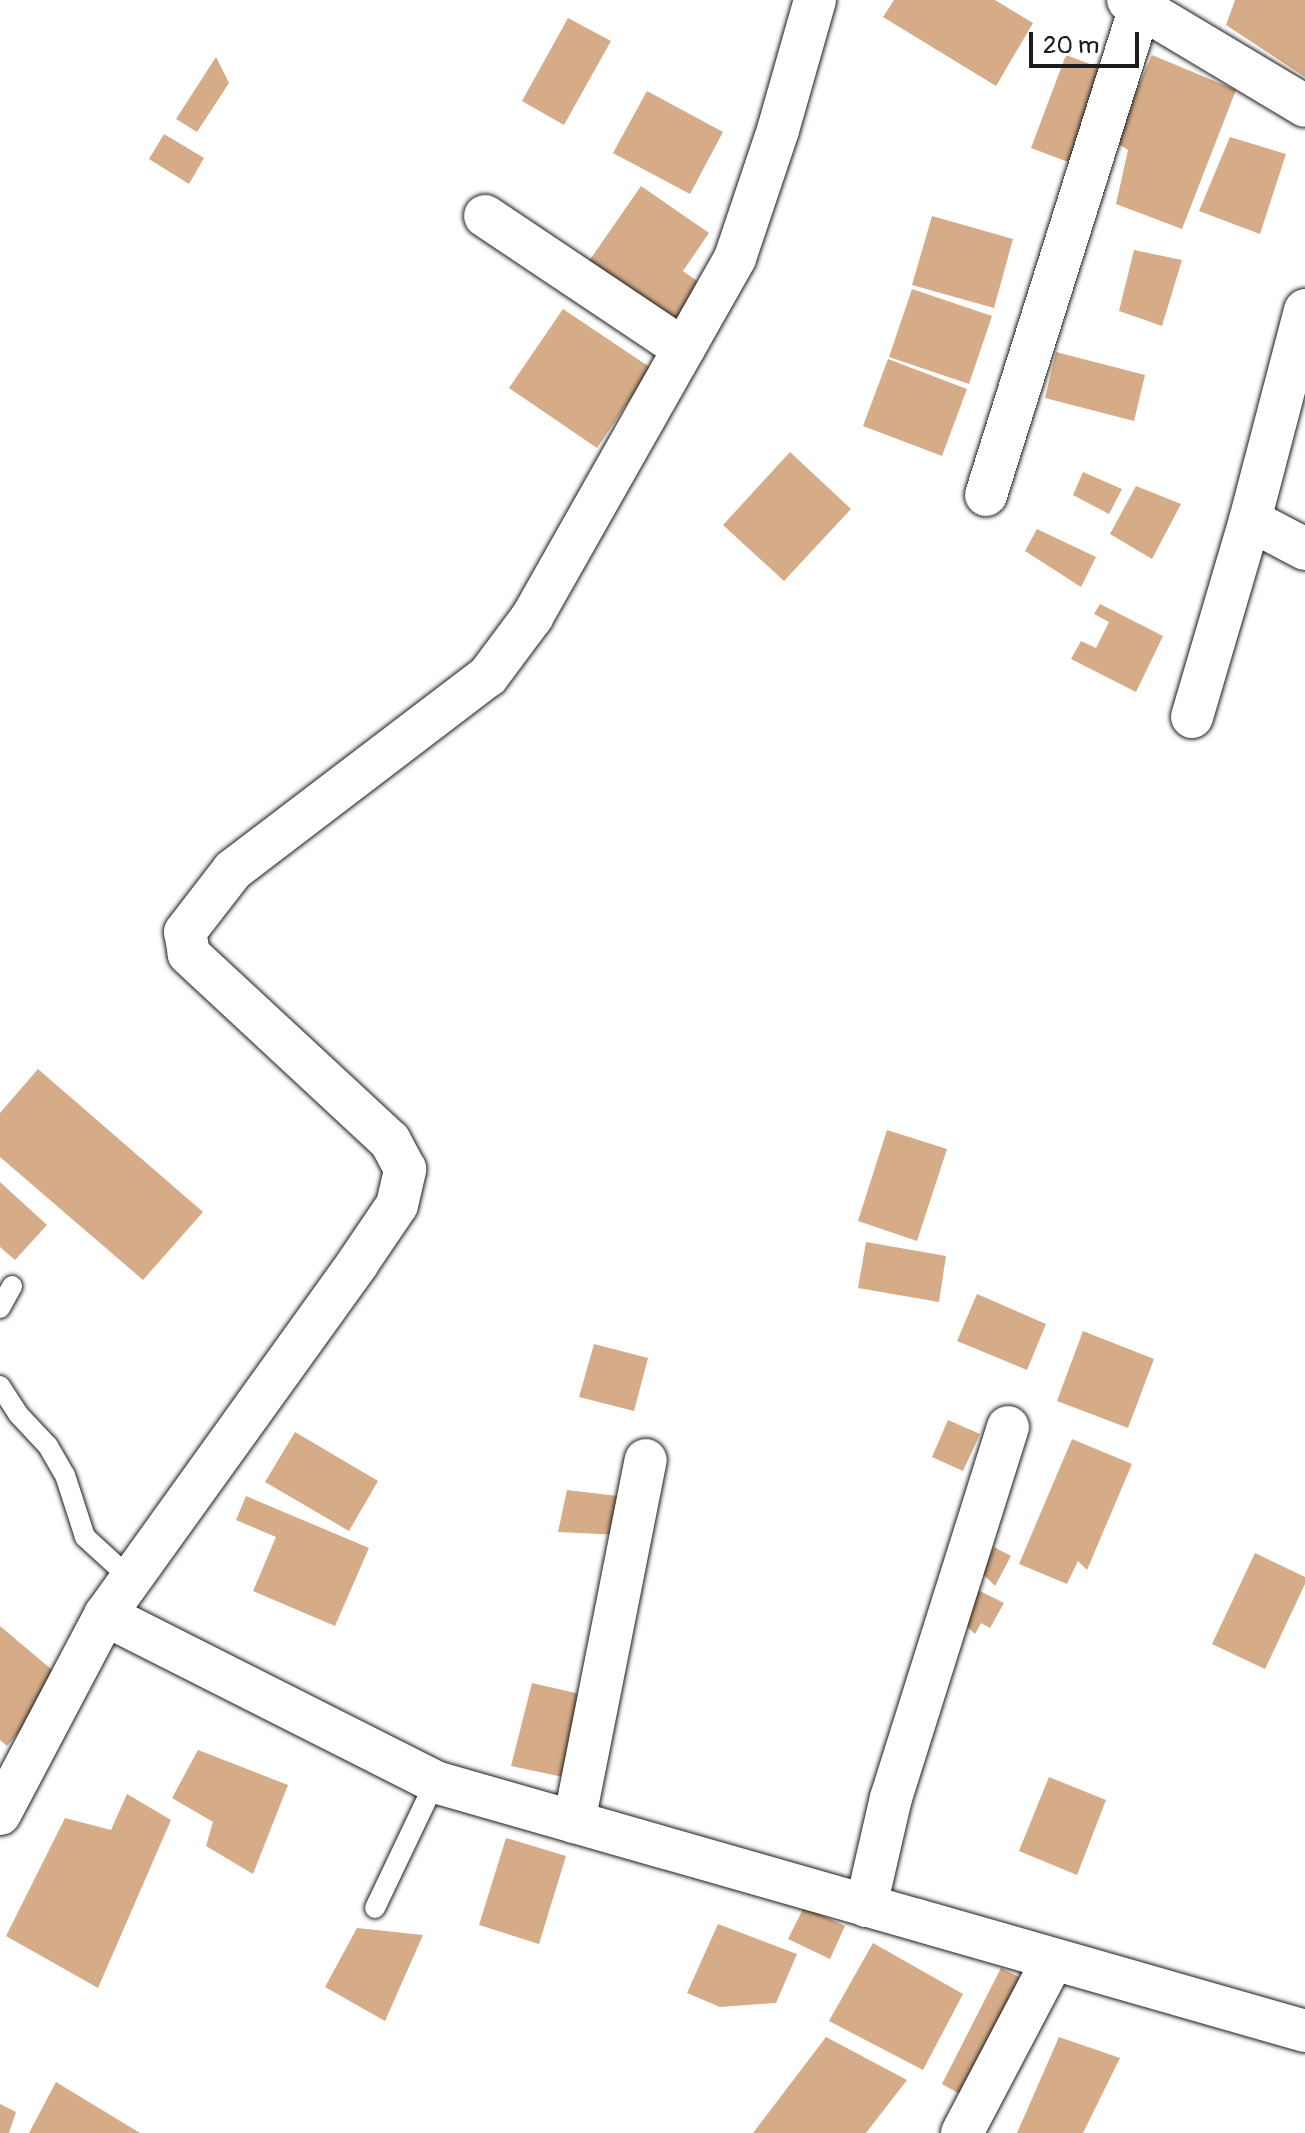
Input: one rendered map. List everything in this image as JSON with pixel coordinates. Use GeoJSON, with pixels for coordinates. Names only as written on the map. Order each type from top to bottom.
{"type":"FeatureCollection","features":[{"type":"Feature","properties":{"kind":"street"},"geometry":{"type":"LineString","coordinates":[[3,1801],[105,1615],[397,1205],[405,1169],[390,1141],[189,954],[185,932],[233,870],[488,676],[532,617],[735,258],[778,130],[811,2]]}},
{"type":"Feature","properties":{"kind":"street"},"geometry":{"type":"LineString","coordinates":[[986,495],[1134,4],[1305,106]]}},
{"type":"Feature","properties":{"kind":"street"},"geometry":{"type":"LineString","coordinates":[[485,216],[684,349]]}},
{"type":"Feature","properties":{"kind":"street"},"geometry":{"type":"LineString","coordinates":[[1192,717],[1250,520],[1305,310]]}},
{"type":"Feature","properties":{"kind":"street"},"geometry":{"type":"LineString","coordinates":[[1250,520],[1305,549]]}},
{"type":"Feature","properties":{"kind":"street"},"geometry":{"type":"LineString","coordinates":[[866,1906],[891,1798],[1008,1427]]}},
{"type":"Feature","properties":{"kind":"street"},"geometry":{"type":"LineString","coordinates":[[574,1822],[646,1460]]}},
{"type":"Feature","properties":{"kind":"street"},"geometry":{"type":"LineString","coordinates":[[105,1615],[435,1782],[1305,2031]]}},
{"type":"Feature","properties":{"kind":"street"},"geometry":{"type":"LineString","coordinates":[[962,2133],[1053,1960]]}},
{"type":"Feature","properties":{"kind":"lane"},"geometry":{"type":"LineString","coordinates":[[0,1308],[12,1286]]}},
{"type":"Feature","properties":{"kind":"lane"},"geometry":{"type":"LineString","coordinates":[[0,1386],[18,1414],[48,1446],[59,1465],[85,1537],[131,1579]]}},
{"type":"Feature","properties":{"kind":"lane"},"geometry":{"type":"LineString","coordinates":[[375,1908],[435,1782]]}},
{"type":"Feature","properties":{"kind":"building"},"geometry":{"type":"Polygon","coordinates":[[[894,0],[995,0],[1033,23],[996,86],[883,17],[894,0]]]}},
{"type":"Feature","properties":{"kind":"building"},"geometry":{"type":"Polygon","coordinates":[[[1235,0],[1305,0],[1305,77],[1226,25],[1235,0]]]}},
{"type":"Feature","properties":{"kind":"building"},"geometry":{"type":"Polygon","coordinates":[[[568,18],[611,41],[564,125],[522,101],[568,18]]]}},
{"type":"Feature","properties":{"kind":"building"},"geometry":{"type":"Polygon","coordinates":[[[1066,55],[1106,70],[1071,163],[1031,148],[1066,55]]]}},
{"type":"Feature","properties":{"kind":"building"},"geometry":{"type":"Polygon","coordinates":[[[1152,55],[1236,90],[1182,229],[1116,204],[1128,150],[1114,141],[1152,55]]]}},
{"type":"Feature","properties":{"kind":"building"},"geometry":{"type":"Polygon","coordinates":[[[216,57],[229,83],[197,132],[176,119],[216,57]]]}},
{"type":"Feature","properties":{"kind":"building"},"geometry":{"type":"Polygon","coordinates":[[[647,91],[723,132],[690,194],[613,153],[647,91]]]}},
{"type":"Feature","properties":{"kind":"building"},"geometry":{"type":"Polygon","coordinates":[[[164,134],[204,158],[189,184],[149,159],[164,134]]]}},
{"type":"Feature","properties":{"kind":"building"},"geometry":{"type":"Polygon","coordinates":[[[1230,137],[1286,154],[1260,234],[1199,211],[1230,137]]]}},
{"type":"Feature","properties":{"kind":"building"},"geometry":{"type":"Polygon","coordinates":[[[641,186],[709,233],[683,271],[708,289],[680,329],[587,264],[641,186]]]}},
{"type":"Feature","properties":{"kind":"building"},"geometry":{"type":"Polygon","coordinates":[[[932,216],[1013,239],[994,308],[912,285],[932,216]]]}},
{"type":"Feature","properties":{"kind":"building"},"geometry":{"type":"Polygon","coordinates":[[[1134,250],[1182,260],[1162,326],[1119,311],[1134,250]]]}},
{"type":"Feature","properties":{"kind":"building"},"geometry":{"type":"Polygon","coordinates":[[[912,289],[992,316],[969,384],[889,357],[912,289]]]}},
{"type":"Feature","properties":{"kind":"building"},"geometry":{"type":"Polygon","coordinates":[[[563,309],[651,368],[597,448],[509,388],[563,309]]]}},
{"type":"Feature","properties":{"kind":"building"},"geometry":{"type":"Polygon","coordinates":[[[1056,352],[1145,375],[1134,421],[1045,398],[1056,352]]]}},
{"type":"Feature","properties":{"kind":"building"},"geometry":{"type":"Polygon","coordinates":[[[888,359],[967,389],[942,456],[863,426],[888,359]]]}},
{"type":"Feature","properties":{"kind":"building"},"geometry":{"type":"Polygon","coordinates":[[[790,452],[851,509],[784,581],[723,525],[790,452]]]}},
{"type":"Feature","properties":{"kind":"building"},"geometry":{"type":"Polygon","coordinates":[[[1083,472],[1122,489],[1109,514],[1073,495],[1083,472]]]}},
{"type":"Feature","properties":{"kind":"building"},"geometry":{"type":"Polygon","coordinates":[[[1136,486],[1181,504],[1152,559],[1110,534],[1136,486]]]}},
{"type":"Feature","properties":{"kind":"building"},"geometry":{"type":"Polygon","coordinates":[[[1037,529],[1096,557],[1081,587],[1025,551],[1037,529]]]}},
{"type":"Feature","properties":{"kind":"building"},"geometry":{"type":"Polygon","coordinates":[[[1100,604],[1163,636],[1136,692],[1071,659],[1081,641],[1096,648],[1109,622],[1094,614],[1100,604]]]}},
{"type":"Feature","properties":{"kind":"building"},"geometry":{"type":"Polygon","coordinates":[[[38,1069],[203,1212],[143,1280],[0,1157],[0,1113],[38,1069]]]}},
{"type":"Feature","properties":{"kind":"building"},"geometry":{"type":"Polygon","coordinates":[[[887,1130],[947,1149],[917,1241],[858,1221],[887,1130]]]}},
{"type":"Feature","properties":{"kind":"building"},"geometry":{"type":"Polygon","coordinates":[[[0,1182],[47,1225],[15,1260],[0,1247],[0,1182]]]}},
{"type":"Feature","properties":{"kind":"building"},"geometry":{"type":"Polygon","coordinates":[[[866,1242],[946,1256],[939,1302],[858,1288],[866,1242]]]}},
{"type":"Feature","properties":{"kind":"building"},"geometry":{"type":"Polygon","coordinates":[[[977,1294],[1046,1324],[1027,1370],[957,1341],[977,1294]]]}},
{"type":"Feature","properties":{"kind":"building"},"geometry":{"type":"Polygon","coordinates":[[[1083,1331],[1154,1359],[1128,1428],[1057,1401],[1083,1331]]]}},
{"type":"Feature","properties":{"kind":"building"},"geometry":{"type":"Polygon","coordinates":[[[594,1344],[648,1358],[634,1411],[579,1397],[594,1344]]]}},
{"type":"Feature","properties":{"kind":"building"},"geometry":{"type":"Polygon","coordinates":[[[948,1420],[980,1434],[963,1471],[932,1457],[948,1420]]]}},
{"type":"Feature","properties":{"kind":"building"},"geometry":{"type":"Polygon","coordinates":[[[295,1432],[378,1481],[349,1531],[265,1482],[295,1432]]]}},
{"type":"Feature","properties":{"kind":"building"},"geometry":{"type":"Polygon","coordinates":[[[1072,1439],[1132,1464],[1087,1570],[1078,1561],[1067,1584],[1019,1564],[1072,1439]]]}},
{"type":"Feature","properties":{"kind":"building"},"geometry":{"type":"Polygon","coordinates":[[[567,1490],[618,1496],[620,1535],[558,1532],[567,1490]]]}},
{"type":"Feature","properties":{"kind":"building"},"geometry":{"type":"Polygon","coordinates":[[[246,1496],[369,1548],[335,1626],[253,1591],[276,1537],[236,1520],[246,1496]]]}},
{"type":"Feature","properties":{"kind":"building"},"geometry":{"type":"Polygon","coordinates":[[[994,1547],[1011,1556],[995,1586],[981,1572],[994,1547]]]}},
{"type":"Feature","properties":{"kind":"building"},"geometry":{"type":"Polygon","coordinates":[[[1255,1553],[1305,1577],[1305,1584],[1265,1669],[1212,1644],[1255,1553]]]}},
{"type":"Feature","properties":{"kind":"building"},"geometry":{"type":"Polygon","coordinates":[[[976,1589],[1004,1603],[990,1628],[981,1623],[975,1634],[960,1620],[976,1589]]]}},
{"type":"Feature","properties":{"kind":"building"},"geometry":{"type":"Polygon","coordinates":[[[0,1626],[64,1680],[7,1746],[0,1740],[0,1626]]]}},
{"type":"Feature","properties":{"kind":"building"},"geometry":{"type":"Polygon","coordinates":[[[532,1683],[580,1694],[563,1777],[511,1766],[532,1683]]]}},
{"type":"Feature","properties":{"kind":"building"},"geometry":{"type":"Polygon","coordinates":[[[198,1750],[288,1785],[253,1874],[206,1846],[213,1822],[172,1798],[198,1750]]]}},
{"type":"Feature","properties":{"kind":"building"},"geometry":{"type":"Polygon","coordinates":[[[1049,1777],[1106,1800],[1077,1875],[1019,1851],[1049,1777]]]}},
{"type":"Feature","properties":{"kind":"building"},"geometry":{"type":"Polygon","coordinates":[[[127,1794],[171,1820],[98,1988],[6,1936],[65,1818],[111,1830],[127,1794]]]}},
{"type":"Feature","properties":{"kind":"building"},"geometry":{"type":"Polygon","coordinates":[[[506,1838],[566,1856],[539,1944],[479,1925],[506,1838]]]}},
{"type":"Feature","properties":{"kind":"building"},"geometry":{"type":"Polygon","coordinates":[[[804,1907],[845,1926],[830,1959],[788,1939],[804,1907]]]}},
{"type":"Feature","properties":{"kind":"building"},"geometry":{"type":"Polygon","coordinates":[[[718,1924],[797,1954],[776,2003],[720,2007],[687,1993],[718,1924]]]}},
{"type":"Feature","properties":{"kind":"building"},"geometry":{"type":"Polygon","coordinates":[[[357,1928],[423,1935],[385,2021],[325,1987],[357,1928]]]}},
{"type":"Feature","properties":{"kind":"building"},"geometry":{"type":"Polygon","coordinates":[[[873,1943],[963,1994],[923,2070],[829,2021],[873,1943]]]}},
{"type":"Feature","properties":{"kind":"building"},"geometry":{"type":"Polygon","coordinates":[[[1001,1968],[1031,1983],[972,2101],[942,2084],[1001,1968]]]}},
{"type":"Feature","properties":{"kind":"building"},"geometry":{"type":"Polygon","coordinates":[[[826,2037],[907,2080],[866,2133],[753,2133],[826,2037]]]}},
{"type":"Feature","properties":{"kind":"building"},"geometry":{"type":"Polygon","coordinates":[[[1059,2037],[1120,2058],[1083,2133],[1017,2133],[1059,2037]]]}},
{"type":"Feature","properties":{"kind":"building"},"geometry":{"type":"Polygon","coordinates":[[[56,2082],[140,2133],[29,2133],[56,2082]]]}},
{"type":"Feature","properties":{"kind":"building"},"geometry":{"type":"Polygon","coordinates":[[[0,2104],[16,2112],[9,2133],[0,2133],[0,2104]]]}}]}
